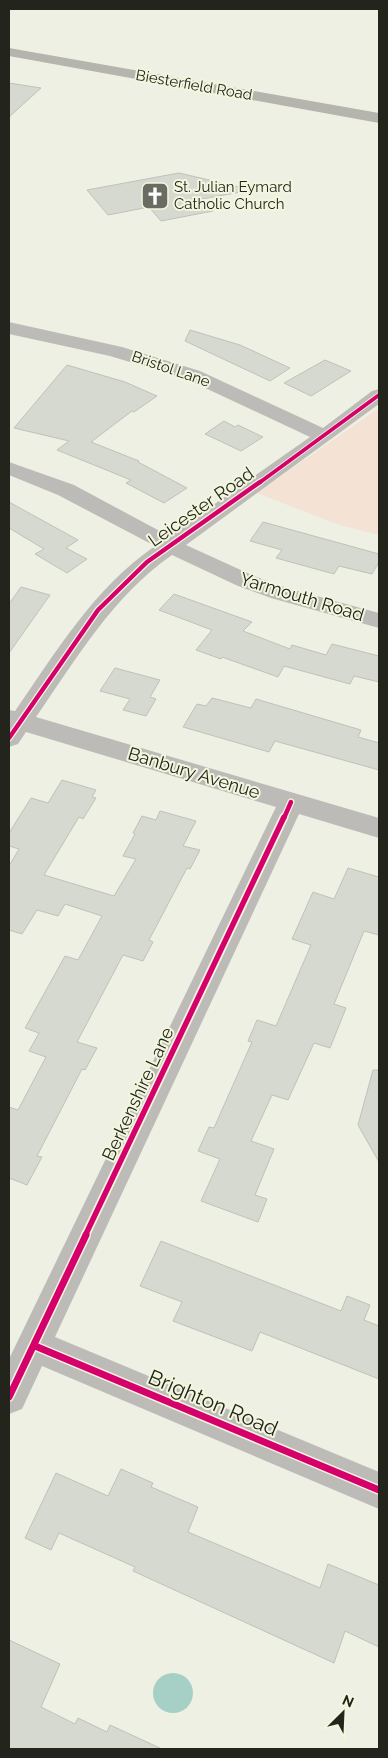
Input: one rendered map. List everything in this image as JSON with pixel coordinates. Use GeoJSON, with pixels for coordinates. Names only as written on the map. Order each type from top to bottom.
{"type":"FeatureCollection","features":[{"type":"Feature","properties":{"kind":"main road","name":"Biesterfield Road"},"geometry":{"type":"LineString","coordinates":[[9,41],[379,106]]}},
{"type":"Feature","properties":{"kind":"main road","name":"Biesterfield Road"},"geometry":{"type":"LineString","coordinates":[[9,52],[379,118]]}},
{"type":"Feature","properties":{"kind":"street","name":"Bristol Lane"},"geometry":{"type":"LineString","coordinates":[[9,328],[115,351],[193,375],[326,436]]}},
{"type":"Feature","properties":{"kind":"street","name":"Leicester Road"},"geometry":{"type":"LineString","coordinates":[[13,725],[98,610],[147,562],[326,436],[379,395]]}},
{"type":"Feature","properties":{"kind":"street","name":"Yarmouth Road"},"geometry":{"type":"LineString","coordinates":[[9,468],[66,490],[169,545],[263,588],[379,620]]}},
{"type":"Feature","properties":{"kind":"street","name":"Banbury Avenue"},"geometry":{"type":"LineString","coordinates":[[13,725],[379,828]]}},
{"type":"Feature","properties":{"kind":"street","name":"Berkenshire Lane"},"geometry":{"type":"LineString","coordinates":[[9,1397],[35,1346],[291,802]]}},
{"type":"Feature","properties":{"kind":"street","name":"Brighton Road"},"geometry":{"type":"LineString","coordinates":[[35,1346],[379,1490]]}},
{"type":"Feature","properties":{"kind":"shaded area"},"geometry":{"type":"Polygon","coordinates":[[[379,408],[379,535],[336,524],[257,493],[379,408]]]}},
{"type":"Feature","properties":{"kind":"water"},"geometry":{"type":"Polygon","coordinates":[[[177,1673],[184,1676],[190,1682],[193,1693],[192,1701],[184,1710],[177,1713],[169,1713],[162,1710],[154,1701],[153,1689],[156,1682],[165,1674],[177,1673]]]}},
{"type":"Feature","properties":{"kind":"building"},"geometry":{"type":"Polygon","coordinates":[[[9,83],[41,88],[9,117],[9,83]]]}},
{"type":"Feature","properties":{"kind":"building","name":"St. Julian Eymard Catholic Church"},"geometry":{"type":"Polygon","coordinates":[[[179,173],[252,190],[202,199],[213,211],[161,221],[149,207],[108,215],[87,190],[179,173]]]}},
{"type":"Feature","properties":{"kind":"building"},"geometry":{"type":"Polygon","coordinates":[[[190,330],[240,345],[290,368],[270,381],[185,341],[190,330]]]}},
{"type":"Feature","properties":{"kind":"building"},"geometry":{"type":"Polygon","coordinates":[[[325,360],[351,371],[311,396],[284,383],[325,360]]]}},
{"type":"Feature","properties":{"kind":"building"},"geometry":{"type":"Polygon","coordinates":[[[67,365],[125,382],[157,396],[134,412],[132,411],[91,442],[139,461],[187,488],[164,503],[126,483],[131,480],[57,450],[69,441],[14,428],[67,365]]]}},
{"type":"Feature","properties":{"kind":"building"},"geometry":{"type":"Polygon","coordinates":[[[224,421],[235,427],[238,425],[263,437],[241,451],[205,434],[224,421]]]}},
{"type":"Feature","properties":{"kind":"building"},"geometry":{"type":"Polygon","coordinates":[[[9,502],[78,540],[66,548],[87,559],[67,573],[35,554],[44,549],[9,528],[9,502]]]}},
{"type":"Feature","properties":{"kind":"building"},"geometry":{"type":"Polygon","coordinates":[[[263,522],[379,554],[379,562],[372,574],[339,566],[334,574],[276,558],[282,550],[250,541],[263,522]]]}},
{"type":"Feature","properties":{"kind":"building"},"geometry":{"type":"Polygon","coordinates":[[[21,587],[50,595],[9,653],[9,604],[21,587]]]}},
{"type":"Feature","properties":{"kind":"building"},"geometry":{"type":"Polygon","coordinates":[[[174,594],[252,622],[243,631],[290,649],[292,645],[326,655],[332,644],[379,656],[379,682],[354,676],[350,684],[284,666],[278,677],[196,650],[212,630],[159,610],[174,594]]]}},
{"type":"Feature","properties":{"kind":"building"},"geometry":{"type":"Polygon","coordinates":[[[115,668],[160,680],[150,697],[156,699],[146,716],[123,710],[130,699],[100,691],[115,668]]]}},
{"type":"Feature","properties":{"kind":"building"},"geometry":{"type":"Polygon","coordinates":[[[212,698],[251,708],[256,699],[361,730],[358,737],[379,743],[379,770],[275,741],[269,752],[183,727],[197,704],[206,706],[212,698]]]}},
{"type":"Feature","properties":{"kind":"building"},"geometry":{"type":"Polygon","coordinates":[[[62,780],[96,790],[92,797],[96,798],[83,819],[79,817],[44,875],[114,896],[136,859],[123,856],[142,816],[156,820],[160,811],[196,821],[183,846],[200,850],[190,869],[187,868],[149,940],[153,942],[143,961],[123,955],[77,1042],[97,1048],[85,1070],[82,1069],[37,1156],[42,1157],[27,1185],[9,1178],[9,1107],[18,1110],[46,1057],[29,1051],[39,1033],[25,1028],[65,956],[78,960],[102,916],[65,904],[58,916],[37,910],[22,934],[9,930],[9,866],[19,849],[9,846],[9,833],[31,798],[48,803],[62,780]]]}},
{"type":"Feature","properties":{"kind":"building"},"geometry":{"type":"Polygon","coordinates":[[[348,868],[379,877],[379,935],[364,931],[334,1004],[346,1008],[330,1048],[314,1043],[288,1100],[272,1095],[251,1141],[274,1149],[255,1195],[267,1199],[258,1222],[201,1201],[220,1159],[198,1151],[209,1127],[214,1128],[252,1042],[248,1041],[257,1020],[276,1026],[311,945],[292,939],[313,892],[334,899],[348,868]]]}},
{"type":"Feature","properties":{"kind":"building"},"geometry":{"type":"Polygon","coordinates":[[[373,1070],[379,1070],[379,1162],[358,1125],[373,1070]]]}},
{"type":"Feature","properties":{"kind":"building"},"geometry":{"type":"Polygon","coordinates":[[[161,1241],[341,1311],[347,1296],[370,1305],[364,1320],[379,1326],[379,1379],[260,1332],[252,1351],[173,1321],[182,1302],[140,1286],[161,1241]]]}},
{"type":"Feature","properties":{"kind":"building"},"geometry":{"type":"Polygon","coordinates":[[[121,1469],[153,1483],[151,1487],[198,1507],[188,1532],[320,1588],[328,1564],[379,1585],[379,1647],[345,1631],[334,1663],[133,1571],[135,1567],[59,1533],[51,1550],[25,1538],[56,1473],[108,1496],[121,1469]]]}},
{"type":"Feature","properties":{"kind":"building"},"geometry":{"type":"Polygon","coordinates":[[[9,1640],[60,1664],[41,1707],[75,1724],[78,1718],[107,1732],[110,1725],[162,1749],[9,1749],[9,1640]]]}},
{"type":"Feature","properties":{"kind":"cycle path"},"geometry":{"type":"LineString","coordinates":[[9,738],[98,610],[147,562],[325,436],[379,395]]}},
{"type":"Feature","properties":{"kind":"cycle path"},"geometry":{"type":"LineString","coordinates":[[9,1397],[291,802]]}},
{"type":"Feature","properties":{"kind":"cycle path"},"geometry":{"type":"LineString","coordinates":[[35,1346],[379,1490]]}},
{"type":"Feature","properties":{"kind":"place","name":"St. Julian Eymard Catholic Church"},"geometry":{"type":"Point","coordinates":[155,196]}}]}
